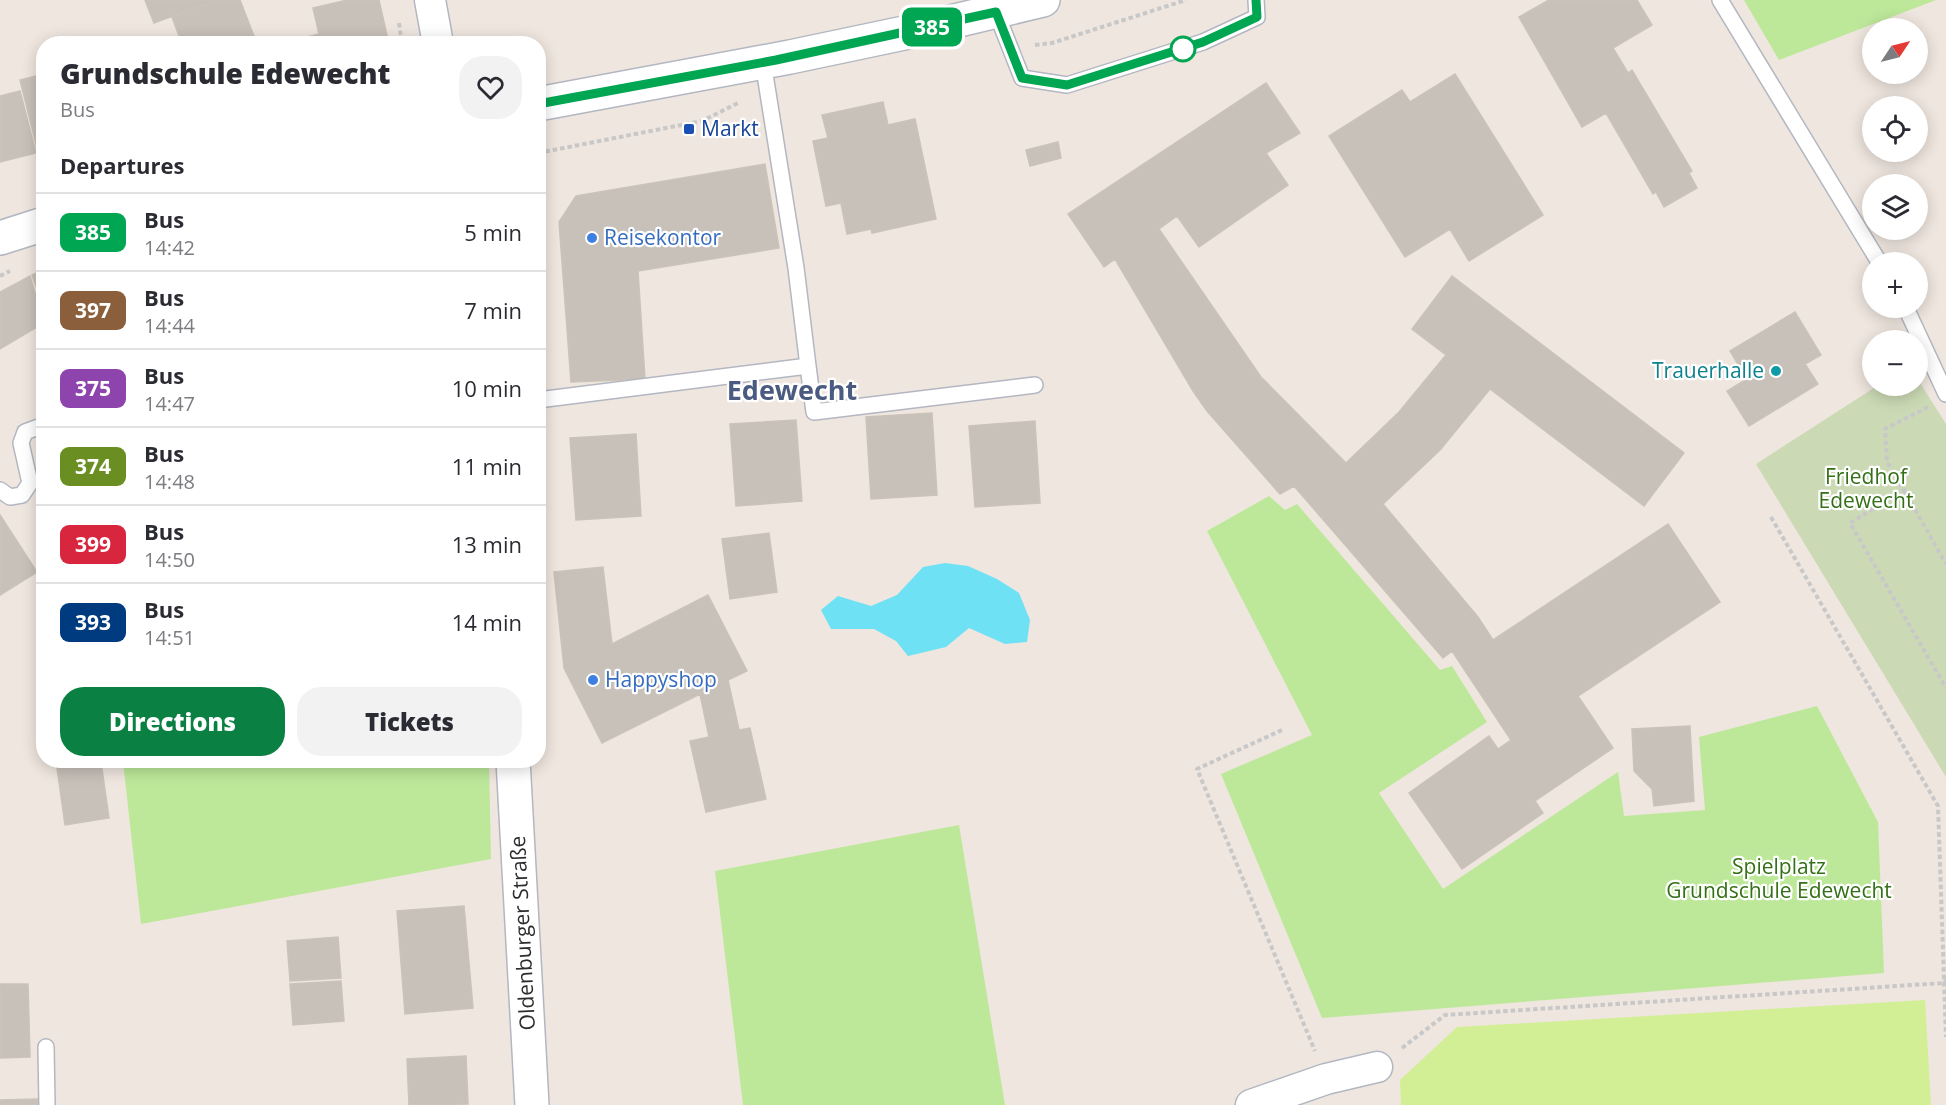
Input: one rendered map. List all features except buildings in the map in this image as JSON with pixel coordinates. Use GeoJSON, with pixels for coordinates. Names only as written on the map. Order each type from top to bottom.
{"type":"FeatureCollection","features":[{"type":"Feature","properties":{"kind":"main road"},"geometry":{"type":"LineString","coordinates":[[546,103],[763,62],[1042,0]]}},
{"type":"Feature","properties":{"kind":"main road"},"geometry":{"type":"LineString","coordinates":[[0,238],[36,227]]}},
{"type":"Feature","properties":{"kind":"main road","name":"Oldenburger Straße"},"geometry":{"type":"LineString","coordinates":[[513,768],[532,1105]]}},
{"type":"Feature","properties":{"kind":"street"},"geometry":{"type":"LineString","coordinates":[[430,0],[437,36]]}},
{"type":"Feature","properties":{"kind":"street"},"geometry":{"type":"LineString","coordinates":[[1251,1105],[1326,1080],[1377,1067]]}},
{"type":"Feature","properties":{"kind":"lane"},"geometry":{"type":"LineString","coordinates":[[996,12],[1022,78],[1067,85],[1203,42],[1257,17],[1256,0]]}},
{"type":"Feature","properties":{"kind":"lane"},"geometry":{"type":"LineString","coordinates":[[1720,0],[1873,252]]}},
{"type":"Feature","properties":{"kind":"lane"},"geometry":{"type":"LineString","coordinates":[[763,62],[796,268],[814,412],[1035,385]]}},
{"type":"Feature","properties":{"kind":"lane"},"geometry":{"type":"LineString","coordinates":[[1910,318],[1941,399]]}},
{"type":"Feature","properties":{"kind":"lane"},"geometry":{"type":"LineString","coordinates":[[546,399],[808,366]]}},
{"type":"Feature","properties":{"kind":"lane"},"geometry":{"type":"LineString","coordinates":[[0,490],[10,498],[22,495],[30,483],[21,443],[25,432],[36,428]]}},
{"type":"Feature","properties":{"kind":"lane"},"geometry":{"type":"LineString","coordinates":[[46,1047],[47,1105]]}},
{"type":"Feature","properties":{"kind":"path"},"geometry":{"type":"LineString","coordinates":[[1941,399],[1885,429],[1887,462],[1946,564]]}},
{"type":"Feature","properties":{"kind":"path"},"geometry":{"type":"LineString","coordinates":[[1904,490],[1850,523],[1946,688]]}},
{"type":"Feature","properties":{"kind":"path"},"geometry":{"type":"LineString","coordinates":[[1771,518],[1938,806],[1946,1037]]}},
{"type":"Feature","properties":{"kind":"path"},"geometry":{"type":"LineString","coordinates":[[1282,730],[1197,770],[1326,1080]]}},
{"type":"Feature","properties":{"kind":"path"},"geometry":{"type":"LineString","coordinates":[[1377,1067],[1445,1015],[1945,982]]}},
{"type":"Feature","properties":{"kind":"green space"},"geometry":{"type":"Polygon","coordinates":[[[1744,0],[1936,0],[1889,18],[1862,18],[1862,28],[1779,60],[1744,0]]]}},
{"type":"Feature","properties":{"kind":"green space","name":"Friedhof Edewecht"},"geometry":{"type":"Polygon","coordinates":[[[1928,395],[1946,424],[1946,777],[1756,464],[1862,396],[1928,395]]]}},
{"type":"Feature","properties":{"kind":"green space","name":"Spielplatz Grundschule Edewecht"},"geometry":{"type":"Polygon","coordinates":[[[1269,496],[1285,510],[1297,504],[1440,670],[1452,666],[1487,722],[1379,793],[1443,889],[1618,772],[1624,816],[1705,810],[1699,737],[1817,706],[1878,822],[1884,973],[1322,1018],[1221,774],[1312,735],[1207,531],[1269,496]]]}},
{"type":"Feature","properties":{"kind":"green space"},"geometry":{"type":"Polygon","coordinates":[[[124,768],[489,768],[491,859],[141,924],[124,768]]]}},
{"type":"Feature","properties":{"kind":"green space"},"geometry":{"type":"Polygon","coordinates":[[[959,825],[1005,1105],[743,1105],[715,871],[959,825]]]}},
{"type":"Feature","properties":{"kind":"green space"},"geometry":{"type":"Polygon","coordinates":[[[1925,1000],[1931,1105],[1401,1105],[1400,1080],[1457,1027],[1925,1000]]]}},
{"type":"Feature","properties":{"kind":"water"},"geometry":{"type":"Polygon","coordinates":[[[945,563],[968,566],[997,579],[1019,593],[1030,620],[1027,642],[1005,644],[969,628],[946,647],[908,656],[896,641],[874,629],[831,629],[821,610],[838,596],[871,606],[897,595],[923,567],[945,563]]]}},
{"type":"Feature","properties":{"kind":"bus line","name":"385"},"geometry":{"type":"LineString","coordinates":[[546,102],[776,60],[996,12],[1022,78],[1067,85],[1203,42],[1257,17],[1256,0]]}},
{"type":"Feature","properties":{"kind":"place","name":"Markt"},"geometry":{"type":"Point","coordinates":[689,129]}},
{"type":"Feature","properties":{"kind":"place","name":"Reisekontor"},"geometry":{"type":"Point","coordinates":[592,238]}},
{"type":"Feature","properties":{"kind":"place","name":"Trauerhalle"},"geometry":{"type":"Point","coordinates":[1776,371]}},
{"type":"Feature","properties":{"kind":"place","name":"Happyshop"},"geometry":{"type":"Point","coordinates":[593,680]}},
{"type":"Feature","properties":{"kind":"district","name":"Edewecht"},"geometry":{"type":"Point","coordinates":[792,391]}}]}
